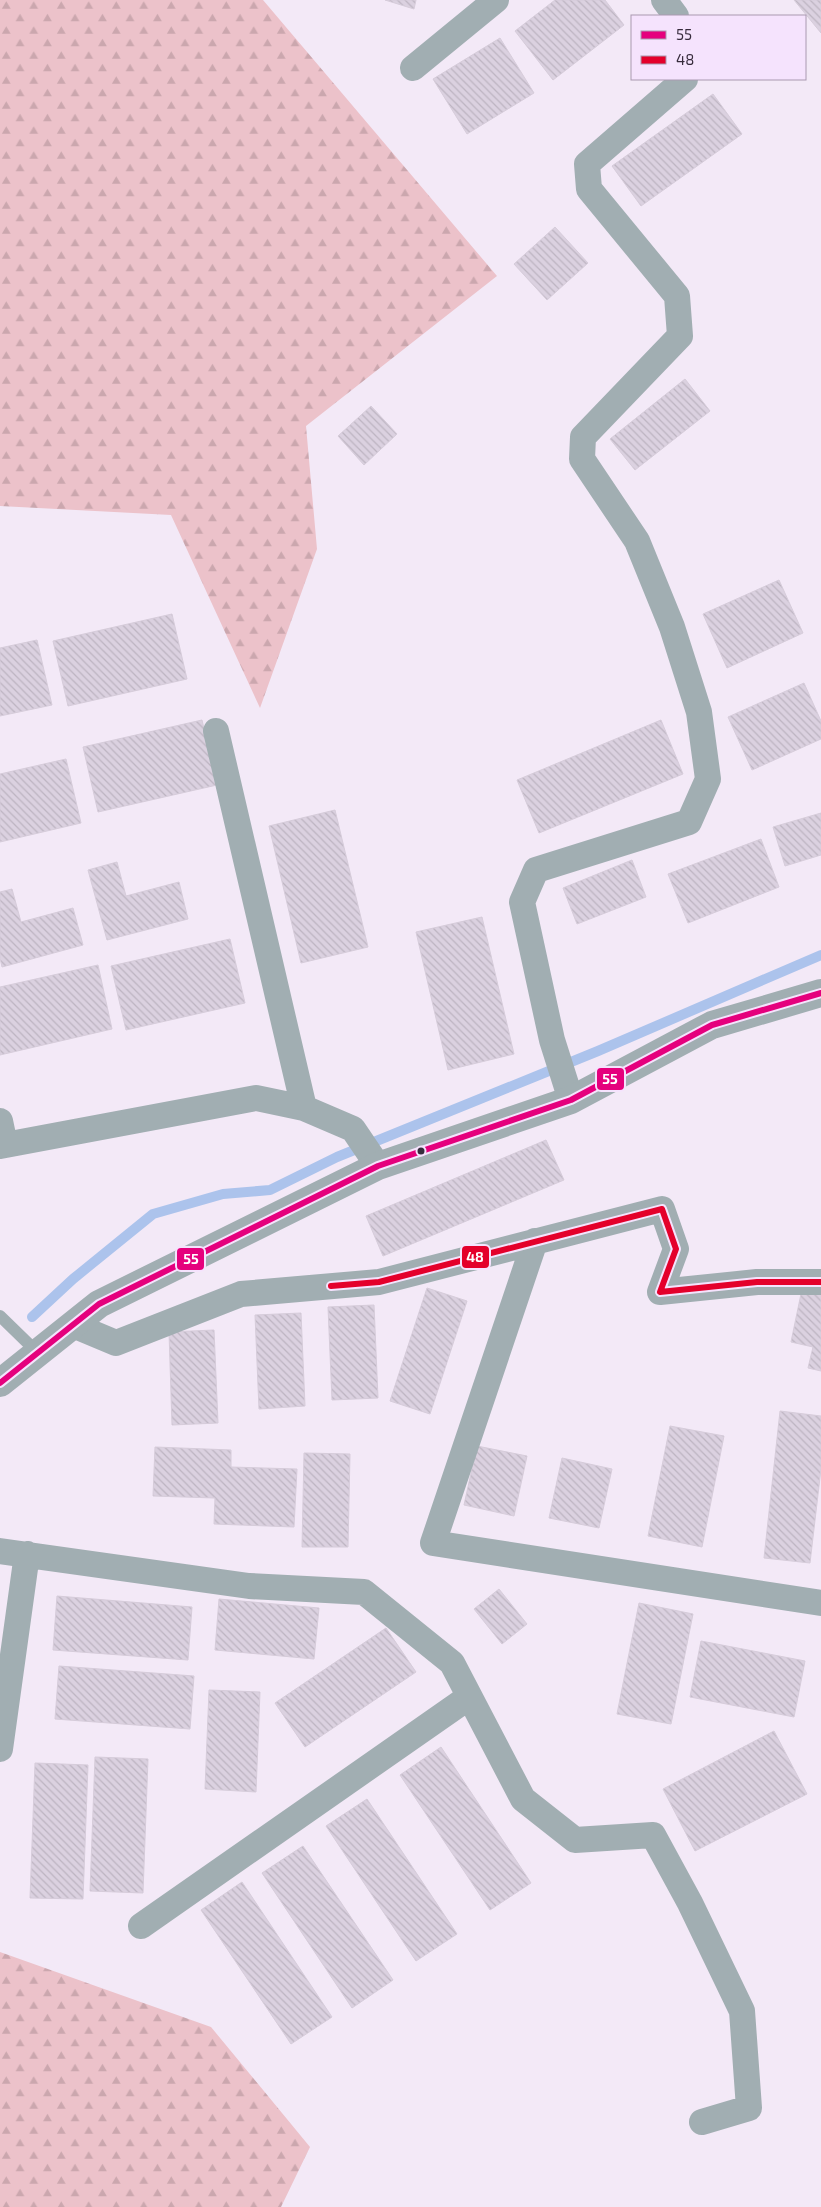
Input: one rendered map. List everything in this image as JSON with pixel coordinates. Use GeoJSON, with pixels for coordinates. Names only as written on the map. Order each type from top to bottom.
{"type":"FeatureCollection","features":[{"type":"Feature","properties":{"kind":"street"},"geometry":{"type":"LineString","coordinates":[[413,68],[496,0]]}},
{"type":"Feature","properties":{"kind":"street"},"geometry":{"type":"LineString","coordinates":[[664,0],[675,15]]}},
{"type":"Feature","properties":{"kind":"street"},"geometry":{"type":"LineString","coordinates":[[571,1100],[552,1040],[522,902],[536,870],[689,822],[708,779],[699,712],[672,627],[637,541],[582,459],[583,437],[680,336],[677,296],[589,188],[587,164],[684,80]]}},
{"type":"Feature","properties":{"kind":"street"},"geometry":{"type":"LineString","coordinates":[[216,731],[304,1108]]}},
{"type":"Feature","properties":{"kind":"street"},"geometry":{"type":"LineString","coordinates":[[0,1383],[99,1304],[377,1165],[571,1100],[712,1025],[821,994]]}},
{"type":"Feature","properties":{"kind":"street"},"geometry":{"type":"LineString","coordinates":[[2,1137],[256,1098],[304,1108],[353,1129],[377,1165]]}},
{"type":"Feature","properties":{"kind":"street"},"geometry":{"type":"LineString","coordinates":[[73,1325],[116,1343],[241,1294],[379,1282],[662,1209],[676,1249],[660,1292],[756,1282],[821,1282]]}},
{"type":"Feature","properties":{"kind":"street"},"geometry":{"type":"LineString","coordinates":[[535,1241],[433,1543],[821,1602]]}},
{"type":"Feature","properties":{"kind":"street"},"geometry":{"type":"LineString","coordinates":[[0,1550],[249,1586],[364,1592],[452,1663],[523,1799],[575,1840],[653,1835],[690,1903],[742,2011],[750,2108],[702,2122]]}},
{"type":"Feature","properties":{"kind":"street"},"geometry":{"type":"LineString","coordinates":[[0,1750],[27,1554]]}},
{"type":"Feature","properties":{"kind":"street"},"geometry":{"type":"LineString","coordinates":[[141,1926],[469,1697]]}},
{"type":"Feature","properties":{"kind":"lane"},"geometry":{"type":"LineString","coordinates":[[0,1316],[38,1353]]}},
{"type":"Feature","properties":{"kind":"green space"},"geometry":{"type":"Polygon","coordinates":[[[0,0],[263,0],[497,276],[306,426],[317,549],[260,708],[171,515],[0,506],[0,0]]]}},
{"type":"Feature","properties":{"kind":"green space"},"geometry":{"type":"Polygon","coordinates":[[[0,1952],[211,2027],[310,2147],[281,2207],[0,2207],[0,1952]]]}},
{"type":"Feature","properties":{"kind":"building"},"geometry":{"type":"Polygon","coordinates":[[[385,0],[416,0],[414,9],[385,0]]]}},
{"type":"Feature","properties":{"kind":"building"},"geometry":{"type":"Polygon","coordinates":[[[555,0],[605,0],[624,25],[553,80],[515,31],[555,0]]]}},
{"type":"Feature","properties":{"kind":"building"},"geometry":{"type":"Polygon","coordinates":[[[794,0],[821,0],[821,33],[794,0]]]}},
{"type":"Feature","properties":{"kind":"building"},"geometry":{"type":"Polygon","coordinates":[[[500,38],[534,93],[467,134],[433,79],[500,38]]]}},
{"type":"Feature","properties":{"kind":"building"},"geometry":{"type":"Polygon","coordinates":[[[713,94],[742,134],[641,206],[612,166],[713,94]]]}},
{"type":"Feature","properties":{"kind":"building"},"geometry":{"type":"Polygon","coordinates":[[[555,227],[588,263],[547,300],[514,264],[555,227]]]}},
{"type":"Feature","properties":{"kind":"building"},"geometry":{"type":"Polygon","coordinates":[[[685,379],[710,411],[635,470],[610,439],[685,379]]]}},
{"type":"Feature","properties":{"kind":"building"},"geometry":{"type":"Polygon","coordinates":[[[371,406],[397,434],[364,465],[338,436],[371,406]]]}},
{"type":"Feature","properties":{"kind":"building"},"geometry":{"type":"Polygon","coordinates":[[[779,580],[803,633],[727,668],[703,614],[779,580]]]}},
{"type":"Feature","properties":{"kind":"building"},"geometry":{"type":"Polygon","coordinates":[[[172,614],[187,679],[68,706],[53,641],[172,614]]]}},
{"type":"Feature","properties":{"kind":"building"},"geometry":{"type":"Polygon","coordinates":[[[37,640],[52,705],[0,716],[0,648],[37,640]]]}},
{"type":"Feature","properties":{"kind":"building"},"geometry":{"type":"Polygon","coordinates":[[[804,683],[821,721],[821,739],[752,770],[728,717],[804,683]]]}},
{"type":"Feature","properties":{"kind":"building"},"geometry":{"type":"Polygon","coordinates":[[[202,720],[217,785],[98,812],[83,747],[202,720]]]}},
{"type":"Feature","properties":{"kind":"building"},"geometry":{"type":"Polygon","coordinates":[[[661,720],[683,774],[539,833],[517,780],[661,720]]]}},
{"type":"Feature","properties":{"kind":"building"},"geometry":{"type":"Polygon","coordinates":[[[66,759],[81,823],[0,842],[0,774],[66,759]]]}},
{"type":"Feature","properties":{"kind":"building"},"geometry":{"type":"Polygon","coordinates":[[[335,810],[368,947],[301,963],[269,826],[335,810]]]}},
{"type":"Feature","properties":{"kind":"building"},"geometry":{"type":"Polygon","coordinates":[[[821,813],[821,855],[785,866],[773,827],[821,813]]]}},
{"type":"Feature","properties":{"kind":"building"},"geometry":{"type":"Polygon","coordinates":[[[761,839],[779,887],[688,923],[668,874],[761,839]]]}},
{"type":"Feature","properties":{"kind":"building"},"geometry":{"type":"Polygon","coordinates":[[[632,860],[646,897],[577,924],[563,888],[632,860]]]}},
{"type":"Feature","properties":{"kind":"building"},"geometry":{"type":"Polygon","coordinates":[[[117,862],[126,896],[179,882],[188,919],[107,940],[88,870],[117,862]]]}},
{"type":"Feature","properties":{"kind":"building"},"geometry":{"type":"Polygon","coordinates":[[[12,889],[21,922],[73,908],[83,945],[2,967],[0,958],[0,892],[12,889]]]}},
{"type":"Feature","properties":{"kind":"building"},"geometry":{"type":"Polygon","coordinates":[[[482,917],[514,1054],[448,1070],[416,932],[482,917]]]}},
{"type":"Feature","properties":{"kind":"building"},"geometry":{"type":"Polygon","coordinates":[[[230,939],[245,1003],[126,1030],[111,966],[230,939]]]}},
{"type":"Feature","properties":{"kind":"building"},"geometry":{"type":"Polygon","coordinates":[[[98,965],[112,1029],[0,1055],[0,987],[98,965]]]}},
{"type":"Feature","properties":{"kind":"building"},"geometry":{"type":"Polygon","coordinates":[[[546,1140],[564,1180],[383,1256],[366,1216],[546,1140]]]}},
{"type":"Feature","properties":{"kind":"building"},"geometry":{"type":"Polygon","coordinates":[[[427,1288],[467,1301],[430,1414],[390,1401],[427,1288]]]}},
{"type":"Feature","properties":{"kind":"building"},"geometry":{"type":"Polygon","coordinates":[[[802,1289],[821,1293],[821,1371],[808,1368],[813,1347],[791,1342],[802,1289]]]}},
{"type":"Feature","properties":{"kind":"building"},"geometry":{"type":"Polygon","coordinates":[[[374,1305],[378,1398],[332,1400],[328,1307],[374,1305]]]}},
{"type":"Feature","properties":{"kind":"building"},"geometry":{"type":"Polygon","coordinates":[[[301,1313],[305,1406],[259,1409],[255,1315],[301,1313]]]}},
{"type":"Feature","properties":{"kind":"building"},"geometry":{"type":"Polygon","coordinates":[[[214,1330],[218,1423],[172,1425],[169,1332],[214,1330]]]}},
{"type":"Feature","properties":{"kind":"building"},"geometry":{"type":"Polygon","coordinates":[[[780,1411],[821,1416],[821,1469],[810,1563],[764,1558],[780,1411]]]}},
{"type":"Feature","properties":{"kind":"building"},"geometry":{"type":"Polygon","coordinates":[[[670,1426],[724,1436],[702,1547],[648,1536],[670,1426]]]}},
{"type":"Feature","properties":{"kind":"building"},"geometry":{"type":"Polygon","coordinates":[[[477,1446],[527,1456],[514,1516],[464,1505],[477,1446]]]}},
{"type":"Feature","properties":{"kind":"building"},"geometry":{"type":"Polygon","coordinates":[[[155,1447],[231,1450],[231,1467],[297,1469],[294,1527],[214,1524],[215,1498],[153,1496],[155,1447]]]}},
{"type":"Feature","properties":{"kind":"building"},"geometry":{"type":"Polygon","coordinates":[[[304,1453],[350,1454],[348,1547],[302,1547],[304,1453]]]}},
{"type":"Feature","properties":{"kind":"building"},"geometry":{"type":"Polygon","coordinates":[[[562,1458],[612,1469],[599,1528],[549,1518],[562,1458]]]}},
{"type":"Feature","properties":{"kind":"building"},"geometry":{"type":"Polygon","coordinates":[[[499,1589],[527,1624],[502,1644],[474,1609],[499,1589]]]}},
{"type":"Feature","properties":{"kind":"building"},"geometry":{"type":"Polygon","coordinates":[[[57,1596],[192,1607],[188,1660],[53,1650],[57,1596]]]}},
{"type":"Feature","properties":{"kind":"building"},"geometry":{"type":"Polygon","coordinates":[[[219,1599],[319,1608],[314,1659],[215,1650],[219,1599]]]}},
{"type":"Feature","properties":{"kind":"building"},"geometry":{"type":"Polygon","coordinates":[[[639,1603],[693,1614],[671,1724],[617,1714],[639,1603]]]}},
{"type":"Feature","properties":{"kind":"building"},"geometry":{"type":"Polygon","coordinates":[[[386,1628],[416,1672],[305,1747],[275,1703],[386,1628]]]}},
{"type":"Feature","properties":{"kind":"building"},"geometry":{"type":"Polygon","coordinates":[[[701,1641],[805,1661],[794,1717],[690,1697],[701,1641]]]}},
{"type":"Feature","properties":{"kind":"building"},"geometry":{"type":"Polygon","coordinates":[[[59,1666],[194,1676],[190,1729],[55,1719],[59,1666]]]}},
{"type":"Feature","properties":{"kind":"building"},"geometry":{"type":"Polygon","coordinates":[[[209,1690],[260,1692],[256,1792],[205,1789],[209,1690]]]}},
{"type":"Feature","properties":{"kind":"building"},"geometry":{"type":"Polygon","coordinates":[[[774,1731],[807,1794],[695,1851],[663,1789],[774,1731]]]}},
{"type":"Feature","properties":{"kind":"building"},"geometry":{"type":"Polygon","coordinates":[[[441,1747],[531,1883],[490,1910],[400,1775],[441,1747]]]}},
{"type":"Feature","properties":{"kind":"building"},"geometry":{"type":"Polygon","coordinates":[[[95,1757],[148,1759],[143,1893],[90,1891],[95,1757]]]}},
{"type":"Feature","properties":{"kind":"building"},"geometry":{"type":"Polygon","coordinates":[[[35,1763],[88,1765],[83,1899],[30,1898],[35,1763]]]}},
{"type":"Feature","properties":{"kind":"building"},"geometry":{"type":"Polygon","coordinates":[[[367,1799],[457,1934],[416,1961],[326,1826],[367,1799]]]}},
{"type":"Feature","properties":{"kind":"building"},"geometry":{"type":"Polygon","coordinates":[[[303,1846],[393,1980],[352,2008],[262,1873],[303,1846]]]}},
{"type":"Feature","properties":{"kind":"building"},"geometry":{"type":"Polygon","coordinates":[[[242,1882],[332,2017],[291,2044],[201,1910],[242,1882]]]}},
{"type":"Feature","properties":{"kind":"waterway"},"geometry":{"type":"LineString","coordinates":[[32,1317],[73,1279],[153,1214],[223,1194],[270,1190],[337,1157],[598,1051],[821,955]]}},
{"type":"Feature","properties":{"kind":"transit line","name":"55"},"geometry":{"type":"LineString","coordinates":[[0,1383],[99,1304],[378,1166],[571,1100],[712,1025],[821,993]]}},
{"type":"Feature","properties":{"kind":"transit line","name":"48"},"geometry":{"type":"LineString","coordinates":[[331,1286],[379,1282],[662,1209],[676,1249],[660,1292],[757,1282],[821,1282]]}}]}
